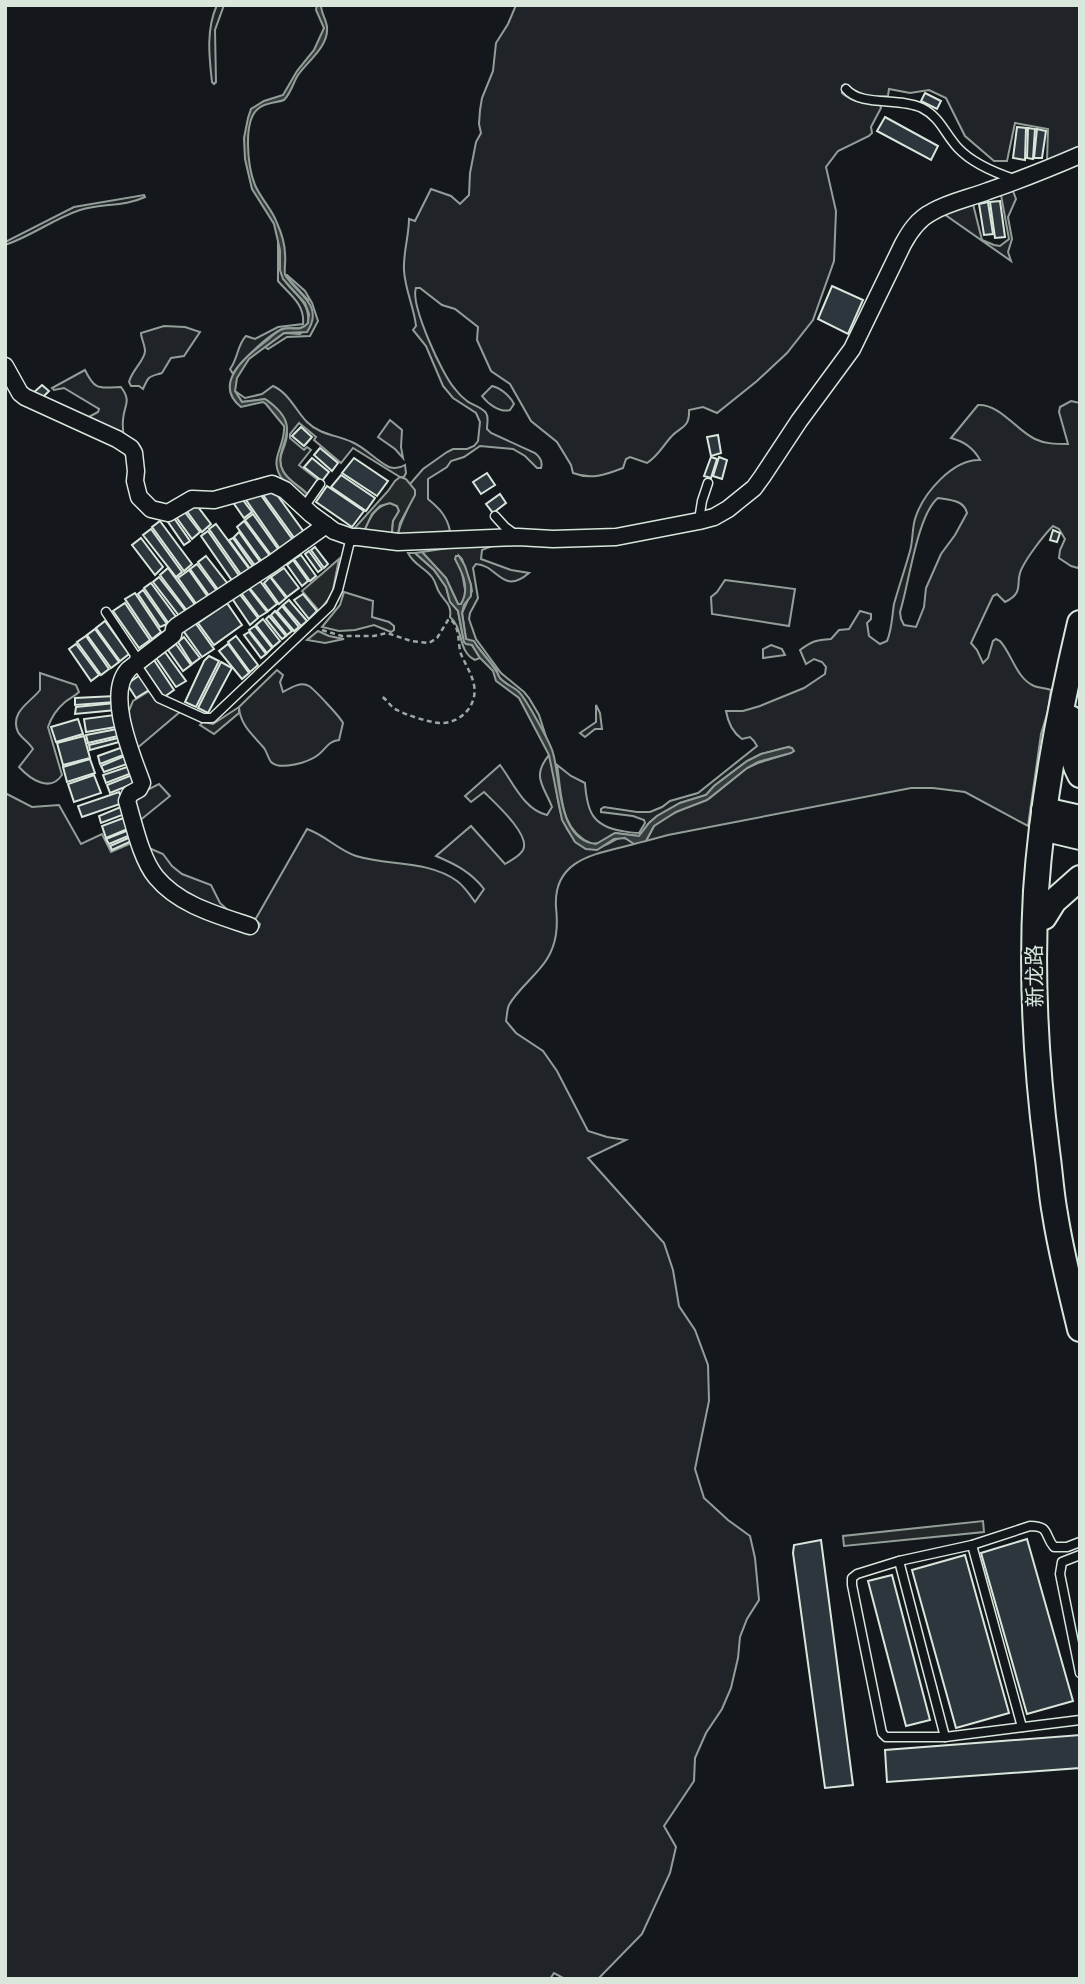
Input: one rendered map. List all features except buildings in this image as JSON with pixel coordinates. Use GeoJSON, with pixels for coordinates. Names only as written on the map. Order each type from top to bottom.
{"type":"FeatureCollection","features":[{"type":"Feature","properties":{"kind":"main road","name":"新龙路"},"geometry":{"type":"LineString","coordinates":[[1080,623],[1063,696],[1048,820],[1041,952],[1047,1105],[1062,1215],[1080,1298]]}},
{"type":"Feature","properties":{"kind":"main road","name":"新龙路"},"geometry":{"type":"LineString","coordinates":[[1080,656],[1036,890],[1034,954],[1036,1043],[1041,1105],[1055,1214],[1080,1329]]}},
{"type":"Feature","properties":{"kind":"main road"},"geometry":{"type":"LineString","coordinates":[[1070,698],[1070,744],[1080,775]]}},
{"type":"Feature","properties":{"kind":"main road"},"geometry":{"type":"LineString","coordinates":[[1048,820],[1080,818]]}},
{"type":"Feature","properties":{"kind":"main road"},"geometry":{"type":"LineString","coordinates":[[1048,820],[1080,837]]}},
{"type":"Feature","properties":{"kind":"main road"},"geometry":{"type":"LineString","coordinates":[[1044,917],[1054,901],[1080,878]]}},
{"type":"Feature","properties":{"kind":"street"},"geometry":{"type":"LineString","coordinates":[[5,366],[25,397],[131,447],[136,460],[135,481],[139,497],[151,509],[168,513],[192,499],[214,500],[272,484],[285,490],[334,531],[351,537],[398,542],[518,537],[616,537],[699,521],[714,517],[740,500],[754,488],[769,468],[852,349],[903,244],[919,221],[947,205],[1041,173],[1080,155]]}},
{"type":"Feature","properties":{"kind":"street"},"geometry":{"type":"LineString","coordinates":[[250,926],[191,905],[156,877],[147,861],[127,801],[130,794],[139,789],[142,783],[127,743],[119,692],[123,674],[173,635],[177,626],[326,525]]}},
{"type":"Feature","properties":{"kind":"lane"},"geometry":{"type":"LineString","coordinates":[[846,89],[853,96],[865,100],[903,102],[924,109],[939,121],[965,155],[1017,181]]}},
{"type":"Feature","properties":{"kind":"lane"},"geometry":{"type":"LineString","coordinates":[[699,521],[702,501],[709,483]]}},
{"type":"Feature","properties":{"kind":"lane"},"geometry":{"type":"LineString","coordinates":[[304,507],[320,484]]}},
{"type":"Feature","properties":{"kind":"lane"},"geometry":{"type":"LineString","coordinates":[[495,516],[518,537]]}},
{"type":"Feature","properties":{"kind":"lane"},"geometry":{"type":"LineString","coordinates":[[106,612],[135,655],[134,661],[159,698],[203,718],[212,718],[330,606],[351,537]]}},
{"type":"Feature","properties":{"kind":"lane"},"geometry":{"type":"LineString","coordinates":[[1080,1542],[1067,1547],[1054,1547],[1046,1531],[1040,1526],[1030,1526],[972,1545],[857,1574],[852,1578],[881,1734],[892,1738],[945,1737],[1080,1720]]}},
{"type":"Feature","properties":{"kind":"lane"},"geometry":{"type":"LineString","coordinates":[[972,1545],[1022,1727]]}},
{"type":"Feature","properties":{"kind":"lane"},"geometry":{"type":"LineString","coordinates":[[1080,1555],[1062,1562],[1060,1574],[1080,1673]]}},
{"type":"Feature","properties":{"kind":"lane"},"geometry":{"type":"LineString","coordinates":[[899,1562],[945,1737]]}},
{"type":"Feature","properties":{"kind":"path"},"geometry":{"type":"LineString","coordinates":[[311,625],[342,636],[374,636],[387,633],[425,643],[435,640],[448,620],[453,622],[458,629],[460,651],[474,686],[468,711],[453,720],[432,722],[396,710],[381,696]]}},
{"type":"Feature","properties":{"kind":"shaded area"},"geometry":{"type":"Polygon","coordinates":[[[217,5],[224,5],[215,30],[214,84],[209,43],[211,23],[217,5]]]}},
{"type":"Feature","properties":{"kind":"shaded area"},"geometry":{"type":"Polygon","coordinates":[[[317,5],[321,5],[326,24],[325,41],[298,75],[284,100],[259,108],[250,123],[248,133],[250,167],[255,185],[275,218],[282,238],[285,275],[311,307],[312,323],[307,332],[284,333],[249,359],[237,378],[235,391],[242,402],[265,399],[285,420],[287,429],[280,462],[285,475],[307,494],[305,498],[301,498],[282,479],[277,467],[284,426],[263,402],[241,407],[233,398],[230,389],[235,371],[257,348],[280,330],[299,329],[308,323],[309,314],[305,303],[283,279],[274,224],[252,189],[245,159],[244,138],[251,109],[264,101],[283,95],[314,50],[324,28],[316,10],[317,5]]]}},
{"type":"Feature","properties":{"kind":"shaded area"},"geometry":{"type":"Polygon","coordinates":[[[516,5],[1080,5],[1080,148],[1047,162],[1048,129],[1015,123],[1007,161],[994,161],[965,136],[946,98],[929,90],[910,93],[889,89],[888,96],[869,96],[845,84],[842,86],[842,93],[846,96],[880,105],[881,108],[871,127],[872,133],[838,151],[826,167],[836,211],[834,261],[813,320],[787,353],[717,413],[703,407],[689,410],[686,424],[651,460],[647,463],[630,457],[626,459],[623,468],[604,475],[586,476],[573,473],[557,442],[531,421],[510,384],[491,371],[477,340],[478,327],[455,309],[442,305],[420,288],[416,288],[415,296],[422,323],[435,355],[456,391],[486,413],[487,429],[491,433],[535,453],[542,466],[537,468],[513,449],[480,446],[464,457],[451,461],[447,467],[428,479],[428,499],[442,513],[450,531],[417,536],[398,534],[410,503],[410,484],[423,469],[447,452],[474,446],[478,441],[480,422],[476,413],[453,398],[443,386],[426,346],[413,330],[416,326],[415,319],[404,270],[409,219],[415,221],[431,189],[451,196],[460,204],[469,195],[476,142],[481,133],[479,124],[482,98],[493,71],[496,43],[516,5]]]}},
{"type":"Feature","properties":{"kind":"shaded area"},"geometry":{"type":"Polygon","coordinates":[[[1013,191],[1016,199],[1008,217],[1012,239],[1008,252],[1011,261],[944,214],[973,204],[982,240],[1000,246],[1009,239],[1001,195],[1013,191]]]}},
{"type":"Feature","properties":{"kind":"shaded area"},"geometry":{"type":"Polygon","coordinates":[[[144,195],[145,197],[129,202],[80,210],[5,245],[5,242],[74,207],[144,195]]]}},
{"type":"Feature","properties":{"kind":"shaded area"},"geometry":{"type":"Polygon","coordinates":[[[278,239],[281,272],[306,307],[308,324],[302,328],[286,328],[277,332],[248,356],[233,374],[230,369],[246,336],[255,339],[278,327],[303,324],[299,305],[278,281],[278,239]]]}},
{"type":"Feature","properties":{"kind":"shaded area"},"geometry":{"type":"Polygon","coordinates":[[[285,275],[305,291],[318,321],[310,336],[287,337],[268,349],[265,347],[284,333],[300,334],[311,324],[308,300],[285,275]]]}},
{"type":"Feature","properties":{"kind":"shaded area"},"geometry":{"type":"Polygon","coordinates":[[[164,326],[185,327],[200,332],[184,356],[171,358],[162,373],[150,377],[143,389],[131,386],[129,382],[145,349],[141,333],[164,326]]]}},
{"type":"Feature","properties":{"kind":"shaded area"},"geometry":{"type":"Polygon","coordinates":[[[85,370],[96,385],[104,388],[121,387],[124,392],[127,400],[123,437],[85,419],[99,409],[64,388],[52,388],[85,370]]]}},
{"type":"Feature","properties":{"kind":"shaded area"},"geometry":{"type":"Polygon","coordinates":[[[273,386],[284,393],[312,426],[357,445],[389,467],[405,465],[404,477],[353,448],[341,463],[299,423],[290,438],[304,450],[307,447],[311,450],[299,465],[318,480],[307,494],[288,478],[280,464],[287,432],[277,409],[265,399],[242,402],[235,391],[245,398],[262,394],[273,386]]]}},
{"type":"Feature","properties":{"kind":"shaded area"},"geometry":{"type":"Polygon","coordinates":[[[492,386],[502,390],[510,398],[514,404],[510,410],[494,407],[482,396],[492,386]]]}},
{"type":"Feature","properties":{"kind":"shaded area"},"geometry":{"type":"Polygon","coordinates":[[[1071,401],[1080,403],[1080,563],[1078,568],[1059,558],[1065,539],[1059,529],[1053,526],[1025,563],[1015,594],[1005,602],[997,594],[993,596],[971,643],[983,663],[988,658],[993,641],[1000,641],[1018,672],[1028,682],[1051,690],[1041,734],[1028,826],[965,792],[911,788],[646,841],[654,826],[666,817],[710,798],[747,768],[787,754],[789,747],[761,754],[747,761],[706,795],[680,803],[657,816],[639,836],[615,833],[599,843],[592,844],[573,830],[564,810],[557,765],[585,783],[587,802],[598,821],[612,829],[639,833],[644,820],[601,812],[601,809],[604,807],[650,812],[670,801],[698,793],[757,746],[750,737],[742,739],[736,733],[729,723],[726,711],[743,711],[760,706],[804,688],[825,674],[826,667],[822,662],[814,659],[806,664],[800,650],[814,642],[831,639],[839,630],[849,629],[860,611],[871,614],[867,623],[869,636],[880,644],[887,641],[919,509],[940,479],[960,465],[980,460],[968,446],[951,438],[978,405],[1001,413],[1039,441],[1068,444],[1060,407],[1071,401]],[[938,498],[924,519],[919,534],[900,612],[904,625],[916,627],[924,607],[926,588],[941,554],[967,513],[960,503],[938,498]]]}},
{"type":"Feature","properties":{"kind":"shaded area"},"geometry":{"type":"Polygon","coordinates":[[[390,420],[402,430],[403,458],[378,437],[390,420]]]}},
{"type":"Feature","properties":{"kind":"shaded area"},"geometry":{"type":"Polygon","coordinates":[[[400,477],[406,479],[415,490],[415,495],[400,523],[398,534],[392,533],[393,521],[399,511],[397,506],[390,503],[380,506],[372,514],[364,531],[352,531],[395,481],[400,477]]]}},
{"type":"Feature","properties":{"kind":"shaded area"},"geometry":{"type":"Polygon","coordinates":[[[390,503],[397,506],[399,511],[393,521],[392,533],[364,531],[377,510],[390,503]]]}},
{"type":"Feature","properties":{"kind":"shaded area"},"geometry":{"type":"Polygon","coordinates":[[[492,546],[482,550],[481,559],[511,570],[529,573],[520,579],[506,581],[490,569],[476,564],[473,568],[478,598],[469,619],[476,639],[501,673],[529,698],[539,715],[548,743],[520,694],[499,678],[497,671],[477,646],[466,639],[462,613],[472,591],[462,559],[459,556],[466,595],[461,604],[458,604],[446,578],[422,552],[455,547],[492,546]]]}},
{"type":"Feature","properties":{"kind":"shaded area"},"geometry":{"type":"Polygon","coordinates":[[[422,552],[446,578],[458,604],[461,604],[464,598],[465,587],[456,556],[459,556],[465,566],[471,585],[471,596],[462,613],[466,639],[474,641],[500,678],[519,692],[532,712],[553,753],[567,821],[583,840],[596,844],[615,833],[639,836],[657,816],[680,803],[706,795],[747,761],[761,754],[788,747],[794,751],[747,768],[707,800],[676,812],[654,826],[646,841],[634,844],[625,838],[614,839],[597,850],[586,849],[575,842],[562,820],[549,755],[519,698],[496,681],[493,671],[472,645],[464,642],[458,611],[450,602],[446,587],[434,570],[415,553],[422,552]]]}},
{"type":"Feature","properties":{"kind":"shaded area"},"geometry":{"type":"Polygon","coordinates":[[[408,553],[415,553],[434,570],[446,587],[449,598],[458,611],[463,638],[472,645],[480,658],[475,660],[465,651],[457,627],[450,617],[449,606],[433,579],[408,553]]]}},
{"type":"Feature","properties":{"kind":"shaded area"},"geometry":{"type":"Polygon","coordinates":[[[339,559],[332,595],[319,611],[302,591],[339,559]]]}},
{"type":"Feature","properties":{"kind":"shaded area"},"geometry":{"type":"Polygon","coordinates":[[[725,580],[795,589],[789,626],[712,614],[711,597],[725,580]]]}},
{"type":"Feature","properties":{"kind":"shaded area"},"geometry":{"type":"Polygon","coordinates":[[[344,592],[373,601],[372,617],[389,622],[394,626],[394,630],[391,632],[374,625],[339,631],[322,627],[340,605],[344,592]]]}},
{"type":"Feature","properties":{"kind":"shaded area"},"geometry":{"type":"Polygon","coordinates":[[[318,631],[344,639],[325,643],[307,640],[318,631]]]}},
{"type":"Feature","properties":{"kind":"shaded area"},"geometry":{"type":"Polygon","coordinates":[[[771,645],[782,649],[785,655],[763,658],[763,649],[771,645]]]}},
{"type":"Feature","properties":{"kind":"shaded area"},"geometry":{"type":"Polygon","coordinates":[[[277,670],[283,675],[280,682],[283,692],[299,685],[309,686],[343,723],[339,740],[314,758],[287,766],[271,762],[264,748],[244,724],[239,707],[277,670]]]}},
{"type":"Feature","properties":{"kind":"shaded area"},"geometry":{"type":"Polygon","coordinates":[[[40,673],[76,685],[79,692],[60,707],[48,727],[62,775],[46,784],[34,780],[19,767],[33,749],[18,732],[16,725],[22,708],[40,690],[40,673]]]}},
{"type":"Feature","properties":{"kind":"shaded area"},"geometry":{"type":"Polygon","coordinates":[[[151,690],[163,703],[181,711],[135,750],[128,713],[133,701],[151,690]]]}},
{"type":"Feature","properties":{"kind":"shaded area"},"geometry":{"type":"Polygon","coordinates":[[[596,705],[602,729],[595,729],[585,737],[580,733],[596,722],[596,705]]]}},
{"type":"Feature","properties":{"kind":"shaded area"},"geometry":{"type":"Polygon","coordinates":[[[239,707],[239,713],[214,734],[200,725],[203,722],[213,724],[239,707]]]}},
{"type":"Feature","properties":{"kind":"shaded area"},"geometry":{"type":"Polygon","coordinates":[[[549,755],[562,818],[575,839],[586,849],[601,847],[621,838],[634,844],[592,855],[570,868],[562,878],[557,891],[557,928],[553,947],[543,965],[513,999],[508,1007],[506,1021],[516,1033],[543,1051],[557,1071],[588,1131],[626,1140],[588,1158],[664,1243],[673,1270],[679,1306],[695,1330],[708,1365],[709,1401],[695,1469],[704,1498],[750,1536],[755,1558],[759,1600],[740,1637],[731,1688],[695,1758],[694,1781],[664,1826],[676,1847],[670,1873],[642,1934],[598,1979],[565,1979],[554,1973],[550,1979],[5,1979],[5,793],[32,807],[59,805],[81,844],[102,834],[111,852],[136,841],[148,873],[253,929],[259,927],[260,924],[255,920],[307,829],[356,856],[421,866],[446,874],[460,883],[475,902],[484,889],[479,883],[462,869],[436,856],[471,826],[505,864],[519,855],[524,844],[511,820],[484,792],[471,802],[465,796],[500,765],[525,801],[547,815],[552,807],[540,776],[549,755]]]}},
{"type":"Feature","properties":{"kind":"shaded area"},"geometry":{"type":"Polygon","coordinates":[[[159,784],[170,796],[138,822],[134,803],[145,791],[159,784]]]}},
{"type":"Feature","properties":{"kind":"shaded area"},"geometry":{"type":"Polygon","coordinates":[[[149,848],[163,854],[182,874],[211,885],[220,903],[232,914],[198,902],[160,874],[149,848]]]}},
{"type":"Feature","properties":{"kind":"shaded area"},"geometry":{"type":"Polygon","coordinates":[[[983,1521],[984,1532],[844,1546],[843,1536],[983,1521]]]}}]}
